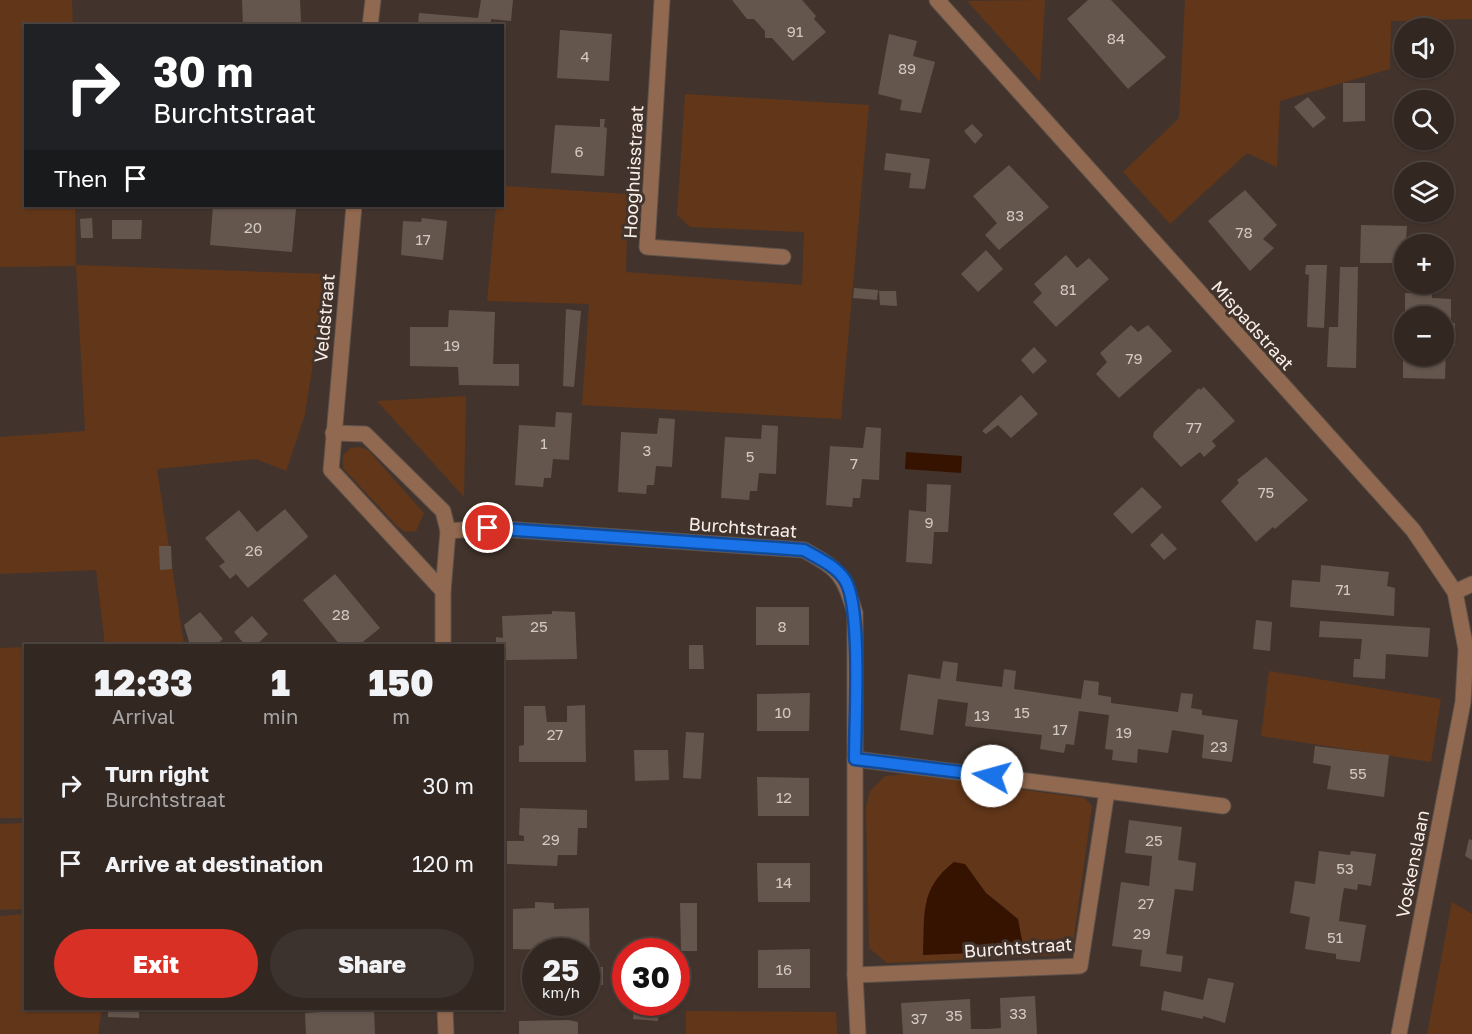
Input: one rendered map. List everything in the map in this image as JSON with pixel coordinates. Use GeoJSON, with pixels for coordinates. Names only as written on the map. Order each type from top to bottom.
{"type":"FeatureCollection","features":[{"type":"Feature","properties":{"kind":"street"},"geometry":{"type":"LineString","coordinates":[[370,24],[373,0]]}},
{"type":"Feature","properties":{"kind":"street","name":"Hooghuisstraat"},"geometry":{"type":"LineString","coordinates":[[662,0],[647,247],[783,257]]}},
{"type":"Feature","properties":{"kind":"street","name":"Mispadstraat"},"geometry":{"type":"LineString","coordinates":[[937,0],[1413,530],[1455,592],[1466,649],[1468,702]]}},
{"type":"Feature","properties":{"kind":"street","name":"Veldstraat"},"geometry":{"type":"LineString","coordinates":[[354,207],[331,470],[442,591]]}},
{"type":"Feature","properties":{"kind":"street"},"geometry":{"type":"LineString","coordinates":[[333,433],[365,434],[443,511],[448,531],[442,591],[443,644]]}},
{"type":"Feature","properties":{"kind":"street","name":"Burchtstraat"},"geometry":{"type":"LineString","coordinates":[[448,531],[488,528],[804,550],[825,562],[845,580],[855,613],[855,975],[858,1034]]}},
{"type":"Feature","properties":{"kind":"street"},"geometry":{"type":"LineString","coordinates":[[1455,592],[1472,584]]}},
{"type":"Feature","properties":{"kind":"street","name":"Voskenslaan"},"geometry":{"type":"LineString","coordinates":[[1399,1034],[1468,702]]}},
{"type":"Feature","properties":{"kind":"street"},"geometry":{"type":"LineString","coordinates":[[855,759],[1223,806]]}},
{"type":"Feature","properties":{"kind":"street","name":"Burchtstraat"},"geometry":{"type":"LineString","coordinates":[[855,975],[1080,966],[1107,791]]}},
{"type":"Feature","properties":{"kind":"street"},"geometry":{"type":"LineString","coordinates":[[445,1010],[446,1034]]}},
{"type":"Feature","properties":{"kind":"shaded area"},"geometry":{"type":"Polygon","coordinates":[[[0,0],[72,0],[73,24],[24,24],[24,207],[75,207],[76,265],[327,274],[305,414],[286,471],[256,459],[157,469],[184,644],[105,644],[96,570],[0,574],[0,437],[85,431],[76,266],[0,267],[0,0]]]}},
{"type":"Feature","properties":{"kind":"shaded area"},"geometry":{"type":"Polygon","coordinates":[[[1045,0],[1040,82],[967,1],[1045,0]]]}},
{"type":"Feature","properties":{"kind":"shaded area"},"geometry":{"type":"Polygon","coordinates":[[[1185,0],[1472,0],[1472,19],[1394,18],[1394,21],[1391,21],[1390,69],[1280,101],[1277,167],[1247,153],[1170,224],[1123,172],[1179,118],[1185,0]]]}},
{"type":"Feature","properties":{"kind":"shaded area"},"geometry":{"type":"Polygon","coordinates":[[[685,94],[869,105],[841,419],[582,405],[589,304],[487,301],[496,207],[504,207],[504,186],[628,194],[626,272],[802,285],[804,232],[690,227],[677,215],[685,94]]]}},
{"type":"Feature","properties":{"kind":"shaded area"},"geometry":{"type":"Polygon","coordinates":[[[466,396],[464,497],[377,401],[466,396]]]}},
{"type":"Feature","properties":{"kind":"shaded area"},"geometry":{"type":"Polygon","coordinates":[[[359,447],[368,450],[424,513],[416,531],[405,532],[397,526],[343,468],[343,455],[351,448],[359,447]]]}},
{"type":"Feature","properties":{"kind":"shaded area"},"geometry":{"type":"Polygon","coordinates":[[[906,452],[962,456],[961,473],[905,469],[906,452]]]}},
{"type":"Feature","properties":{"kind":"shaded area"},"geometry":{"type":"Polygon","coordinates":[[[24,647],[24,818],[0,818],[0,648],[24,647]]]}},
{"type":"Feature","properties":{"kind":"shaded area"},"geometry":{"type":"Polygon","coordinates":[[[1269,671],[1441,699],[1431,762],[1261,736],[1269,671]]]}},
{"type":"Feature","properties":{"kind":"shaded area"},"geometry":{"type":"Polygon","coordinates":[[[908,774],[1084,798],[1092,806],[1073,944],[1060,955],[887,963],[869,948],[866,808],[870,791],[885,776],[908,774]],[[965,864],[926,899],[1009,911],[986,893],[965,864]]]}},
{"type":"Feature","properties":{"kind":"shaded area"},"geometry":{"type":"Polygon","coordinates":[[[24,823],[24,909],[0,910],[0,824],[24,823]]]}},
{"type":"Feature","properties":{"kind":"shaded area"},"geometry":{"type":"Polygon","coordinates":[[[954,862],[965,864],[986,893],[1018,919],[1024,951],[923,955],[924,915],[929,892],[943,872],[954,862]]]}},
{"type":"Feature","properties":{"kind":"shaded area"},"geometry":{"type":"Polygon","coordinates":[[[1452,902],[1472,914],[1472,1034],[1427,1034],[1452,902]]]}},
{"type":"Feature","properties":{"kind":"shaded area"},"geometry":{"type":"Polygon","coordinates":[[[24,914],[24,1010],[102,1010],[98,1034],[0,1034],[0,916],[24,914]]]}},
{"type":"Feature","properties":{"kind":"shaded area"},"geometry":{"type":"Polygon","coordinates":[[[690,1011],[836,1012],[837,1034],[686,1034],[686,1016],[690,1016],[690,1011]]]}},
{"type":"Feature","properties":{"kind":"building"},"geometry":{"type":"Polygon","coordinates":[[[242,0],[300,0],[301,23],[304,24],[243,24],[242,0]]]}},
{"type":"Feature","properties":{"kind":"building"},"geometry":{"type":"Polygon","coordinates":[[[481,0],[513,0],[511,21],[491,19],[491,24],[418,24],[419,13],[478,18],[481,0]]]}},
{"type":"Feature","properties":{"kind":"building"},"geometry":{"type":"Polygon","coordinates":[[[732,0],[802,0],[826,32],[793,61],[772,38],[765,38],[765,31],[754,19],[747,19],[732,0]]]}},
{"type":"Feature","properties":{"kind":"building"},"geometry":{"type":"Polygon","coordinates":[[[1088,0],[1111,0],[1166,57],[1128,89],[1067,19],[1088,0]]]}},
{"type":"Feature","properties":{"kind":"building"},"geometry":{"type":"Polygon","coordinates":[[[560,30],[612,34],[609,81],[557,78],[560,30]]]}},
{"type":"Feature","properties":{"kind":"building"},"geometry":{"type":"Polygon","coordinates":[[[889,34],[917,41],[913,56],[935,62],[921,113],[900,110],[902,100],[878,94],[889,34]]]}},
{"type":"Feature","properties":{"kind":"building"},"geometry":{"type":"Polygon","coordinates":[[[1343,83],[1365,83],[1365,121],[1343,122],[1343,83]]]}},
{"type":"Feature","properties":{"kind":"building"},"geometry":{"type":"Polygon","coordinates":[[[1308,97],[1326,118],[1313,128],[1294,107],[1308,97]]]}},
{"type":"Feature","properties":{"kind":"building"},"geometry":{"type":"Polygon","coordinates":[[[600,119],[605,119],[604,127],[607,128],[604,176],[551,173],[555,125],[600,127],[600,119]]]}},
{"type":"Feature","properties":{"kind":"building"},"geometry":{"type":"Polygon","coordinates":[[[972,124],[983,135],[975,144],[964,131],[972,124]]]}},
{"type":"Feature","properties":{"kind":"building"},"geometry":{"type":"Polygon","coordinates":[[[886,153],[930,159],[925,189],[909,188],[911,173],[884,170],[886,153]]]}},
{"type":"Feature","properties":{"kind":"building"},"geometry":{"type":"Polygon","coordinates":[[[1009,165],[1049,207],[999,250],[985,235],[997,223],[973,196],[1009,165]]]}},
{"type":"Feature","properties":{"kind":"building"},"geometry":{"type":"Polygon","coordinates":[[[1245,190],[1277,225],[1263,239],[1274,248],[1250,271],[1208,221],[1245,190]]]}},
{"type":"Feature","properties":{"kind":"building"},"geometry":{"type":"Polygon","coordinates":[[[213,207],[296,209],[292,252],[210,245],[213,207]]]}},
{"type":"Feature","properties":{"kind":"building"},"geometry":{"type":"Polygon","coordinates":[[[92,218],[93,238],[81,238],[80,219],[92,218]]]}},
{"type":"Feature","properties":{"kind":"building"},"geometry":{"type":"Polygon","coordinates":[[[422,218],[447,221],[443,260],[401,255],[403,221],[421,222],[422,218]]]}},
{"type":"Feature","properties":{"kind":"building"},"geometry":{"type":"Polygon","coordinates":[[[112,220],[142,220],[141,239],[112,239],[112,220]]]}},
{"type":"Feature","properties":{"kind":"building"},"geometry":{"type":"Polygon","coordinates":[[[1361,225],[1407,226],[1406,234],[1394,234],[1394,263],[1360,263],[1361,225]]]}},
{"type":"Feature","properties":{"kind":"building"},"geometry":{"type":"Polygon","coordinates":[[[986,250],[1003,269],[978,292],[961,274],[986,250]]]}},
{"type":"Feature","properties":{"kind":"building"},"geometry":{"type":"Polygon","coordinates":[[[1066,255],[1077,268],[1089,258],[1109,279],[1056,327],[1033,302],[1042,293],[1034,284],[1066,255]]]}},
{"type":"Feature","properties":{"kind":"building"},"geometry":{"type":"Polygon","coordinates":[[[1306,265],[1327,265],[1324,328],[1307,327],[1309,275],[1305,274],[1306,265]]]}},
{"type":"Feature","properties":{"kind":"building"},"geometry":{"type":"Polygon","coordinates":[[[1340,267],[1358,267],[1356,368],[1327,367],[1329,327],[1338,327],[1340,267]]]}},
{"type":"Feature","properties":{"kind":"building"},"geometry":{"type":"Polygon","coordinates":[[[854,288],[878,290],[877,300],[853,298],[854,288]]]}},
{"type":"Feature","properties":{"kind":"building"},"geometry":{"type":"Polygon","coordinates":[[[879,291],[896,291],[897,306],[880,305],[879,291]]]}},
{"type":"Feature","properties":{"kind":"building"},"geometry":{"type":"Polygon","coordinates":[[[1405,294],[1432,294],[1432,298],[1451,299],[1451,306],[1405,306],[1405,294]]]}},
{"type":"Feature","properties":{"kind":"building"},"geometry":{"type":"Polygon","coordinates":[[[566,309],[581,311],[574,387],[563,386],[566,309]]]}},
{"type":"Feature","properties":{"kind":"building"},"geometry":{"type":"Polygon","coordinates":[[[449,310],[495,312],[493,364],[519,364],[519,386],[459,385],[458,367],[410,366],[410,327],[448,327],[449,310]]]}},
{"type":"Feature","properties":{"kind":"building"},"geometry":{"type":"Polygon","coordinates":[[[1454,323],[1455,323],[1454,346],[1454,323]]]}},
{"type":"Feature","properties":{"kind":"building"},"geometry":{"type":"Polygon","coordinates":[[[1131,325],[1138,332],[1148,325],[1172,351],[1119,398],[1096,374],[1107,362],[1100,353],[1131,325]]]}},
{"type":"Feature","properties":{"kind":"building"},"geometry":{"type":"Polygon","coordinates":[[[1034,347],[1047,361],[1033,374],[1021,360],[1034,347]]]}},
{"type":"Feature","properties":{"kind":"building"},"geometry":{"type":"Polygon","coordinates":[[[1403,366],[1445,366],[1445,379],[1403,378],[1403,366]]]}},
{"type":"Feature","properties":{"kind":"building"},"geometry":{"type":"Polygon","coordinates":[[[1204,387],[1235,421],[1212,441],[1216,446],[1204,457],[1200,452],[1181,467],[1153,437],[1154,432],[1199,388],[1200,390],[1204,387]]]}},
{"type":"Feature","properties":{"kind":"building"},"geometry":{"type":"Polygon","coordinates":[[[1021,395],[1038,414],[1011,438],[998,425],[986,434],[982,431],[1021,395]]]}},
{"type":"Feature","properties":{"kind":"building"},"geometry":{"type":"Polygon","coordinates":[[[556,412],[572,413],[569,460],[553,459],[551,478],[544,478],[543,487],[515,485],[519,425],[555,427],[556,412]]]}},
{"type":"Feature","properties":{"kind":"building"},"geometry":{"type":"Polygon","coordinates":[[[659,418],[675,419],[672,467],[656,466],[654,485],[647,485],[646,494],[618,492],[621,432],[657,434],[659,418]]]}},
{"type":"Feature","properties":{"kind":"building"},"geometry":{"type":"Polygon","coordinates":[[[762,425],[778,426],[776,474],[759,473],[757,491],[750,491],[749,500],[721,498],[725,437],[761,439],[762,425]]]}},
{"type":"Feature","properties":{"kind":"building"},"geometry":{"type":"Polygon","coordinates":[[[866,427],[881,428],[879,480],[862,479],[860,498],[853,498],[852,507],[826,505],[830,446],[863,448],[866,427]]]}},
{"type":"Feature","properties":{"kind":"building"},"geometry":{"type":"Polygon","coordinates":[[[1266,457],[1308,500],[1275,529],[1273,527],[1256,542],[1221,501],[1239,483],[1237,480],[1266,457]]]}},
{"type":"Feature","properties":{"kind":"building"},"geometry":{"type":"Polygon","coordinates":[[[927,484],[951,485],[948,532],[934,532],[932,564],[906,562],[909,510],[926,512],[927,484]]]}},
{"type":"Feature","properties":{"kind":"building"},"geometry":{"type":"Polygon","coordinates":[[[1142,487],[1162,507],[1132,534],[1113,514],[1142,487]]]}},
{"type":"Feature","properties":{"kind":"building"},"geometry":{"type":"Polygon","coordinates":[[[285,509],[308,536],[307,538],[248,588],[236,574],[230,579],[219,566],[225,562],[205,538],[239,510],[257,532],[285,509]]]}},
{"type":"Feature","properties":{"kind":"building"},"geometry":{"type":"Polygon","coordinates":[[[1162,533],[1177,549],[1164,560],[1150,545],[1162,533]]]}},
{"type":"Feature","properties":{"kind":"building"},"geometry":{"type":"Polygon","coordinates":[[[159,546],[171,546],[172,569],[160,570],[159,546]]]}},
{"type":"Feature","properties":{"kind":"building"},"geometry":{"type":"Polygon","coordinates":[[[1321,565],[1389,572],[1387,586],[1395,588],[1394,616],[1290,607],[1292,580],[1320,582],[1321,565]]]}},
{"type":"Feature","properties":{"kind":"building"},"geometry":{"type":"Polygon","coordinates":[[[335,574],[380,628],[360,644],[339,644],[303,600],[335,574]]]}},
{"type":"Feature","properties":{"kind":"building"},"geometry":{"type":"Polygon","coordinates":[[[756,607],[809,607],[809,645],[756,645],[756,607]]]}},
{"type":"Feature","properties":{"kind":"building"},"geometry":{"type":"Polygon","coordinates":[[[552,611],[575,612],[577,659],[504,660],[504,644],[496,644],[496,637],[503,638],[502,616],[552,614],[552,611]]]}},
{"type":"Feature","properties":{"kind":"building"},"geometry":{"type":"Polygon","coordinates":[[[200,612],[223,639],[217,644],[190,644],[184,625],[200,612]]]}},
{"type":"Feature","properties":{"kind":"building"},"geometry":{"type":"Polygon","coordinates":[[[252,616],[268,634],[257,644],[244,644],[234,632],[252,616]]]}},
{"type":"Feature","properties":{"kind":"building"},"geometry":{"type":"Polygon","coordinates":[[[1256,620],[1272,622],[1270,651],[1253,649],[1256,620]]]}},
{"type":"Feature","properties":{"kind":"building"},"geometry":{"type":"Polygon","coordinates":[[[1320,621],[1430,628],[1428,657],[1386,654],[1385,679],[1353,677],[1354,659],[1360,659],[1362,639],[1319,637],[1320,621]]]}},
{"type":"Feature","properties":{"kind":"building"},"geometry":{"type":"Polygon","coordinates":[[[689,645],[703,645],[704,669],[689,669],[689,645]]]}},
{"type":"Feature","properties":{"kind":"building"},"geometry":{"type":"Polygon","coordinates":[[[943,661],[958,663],[956,681],[1002,687],[1004,669],[1016,671],[1014,689],[1081,699],[1084,680],[1099,682],[1098,695],[1111,697],[1111,703],[1178,712],[1181,693],[1193,694],[1191,708],[1202,710],[1202,715],[1238,720],[1232,762],[1202,758],[1204,735],[1172,730],[1168,753],[1138,749],[1137,763],[1112,760],[1113,750],[1105,749],[1109,715],[1079,711],[1074,745],[1066,744],[1064,753],[1040,749],[1042,735],[965,726],[968,703],[938,699],[933,735],[900,730],[908,674],[940,679],[943,661]]]}},
{"type":"Feature","properties":{"kind":"building"},"geometry":{"type":"Polygon","coordinates":[[[810,693],[809,731],[757,731],[757,694],[810,693]]]}},
{"type":"Feature","properties":{"kind":"building"},"geometry":{"type":"Polygon","coordinates":[[[585,705],[586,762],[519,762],[519,746],[524,745],[524,706],[545,706],[547,722],[567,722],[567,706],[585,705]]]}},
{"type":"Feature","properties":{"kind":"building"},"geometry":{"type":"Polygon","coordinates":[[[686,732],[704,733],[701,779],[683,778],[686,732]]]}},
{"type":"Feature","properties":{"kind":"building"},"geometry":{"type":"Polygon","coordinates":[[[1315,746],[1389,755],[1384,797],[1327,789],[1331,766],[1313,763],[1315,746]]]}},
{"type":"Feature","properties":{"kind":"building"},"geometry":{"type":"Polygon","coordinates":[[[634,750],[668,750],[669,780],[635,781],[634,750]]]}},
{"type":"Feature","properties":{"kind":"building"},"geometry":{"type":"Polygon","coordinates":[[[757,777],[809,778],[809,816],[758,816],[757,777]]]}},
{"type":"Feature","properties":{"kind":"building"},"geometry":{"type":"Polygon","coordinates":[[[520,808],[587,810],[587,828],[578,828],[577,855],[558,855],[557,866],[507,864],[507,841],[524,841],[524,836],[519,835],[520,808]]]}},
{"type":"Feature","properties":{"kind":"building"},"geometry":{"type":"Polygon","coordinates":[[[1129,820],[1182,827],[1178,860],[1196,863],[1193,891],[1175,889],[1166,954],[1183,956],[1181,972],[1140,966],[1142,950],[1112,946],[1121,882],[1149,886],[1152,856],[1125,853],[1129,820]]]}},
{"type":"Feature","properties":{"kind":"building"},"geometry":{"type":"Polygon","coordinates":[[[1469,839],[1472,840],[1472,860],[1465,856],[1469,839]]]}},
{"type":"Feature","properties":{"kind":"building"},"geometry":{"type":"Polygon","coordinates":[[[1319,851],[1350,855],[1351,851],[1376,854],[1371,886],[1358,884],[1357,890],[1344,888],[1341,905],[1339,921],[1366,925],[1360,962],[1336,959],[1336,954],[1305,949],[1310,917],[1290,913],[1295,881],[1315,884],[1319,851]]]}},
{"type":"Feature","properties":{"kind":"building"},"geometry":{"type":"Polygon","coordinates":[[[757,863],[810,863],[810,902],[758,902],[757,863]]]}},
{"type":"Feature","properties":{"kind":"building"},"geometry":{"type":"Polygon","coordinates":[[[535,902],[554,903],[554,909],[589,908],[590,938],[522,938],[522,949],[513,949],[513,909],[535,908],[535,902]]]}},
{"type":"Feature","properties":{"kind":"building"},"geometry":{"type":"Polygon","coordinates":[[[680,903],[697,903],[697,951],[690,951],[690,938],[681,938],[680,903]]]}},
{"type":"Feature","properties":{"kind":"building"},"geometry":{"type":"Polygon","coordinates":[[[810,949],[810,988],[758,988],[758,950],[810,949]]]}},
{"type":"Feature","properties":{"kind":"building"},"geometry":{"type":"Polygon","coordinates":[[[600,967],[603,967],[603,985],[600,985],[600,967]]]}},
{"type":"Feature","properties":{"kind":"building"},"geometry":{"type":"Polygon","coordinates":[[[1208,978],[1234,983],[1225,1023],[1203,1016],[1203,1019],[1161,1010],[1164,991],[1203,1000],[1208,978]]]}},
{"type":"Feature","properties":{"kind":"building"},"geometry":{"type":"Polygon","coordinates":[[[1035,996],[1037,1034],[903,1034],[901,1003],[970,999],[971,1029],[987,1029],[1001,1028],[1000,998],[1035,996]]]}},
{"type":"Feature","properties":{"kind":"building"},"geometry":{"type":"Polygon","coordinates":[[[108,1010],[139,1010],[139,1018],[108,1017],[108,1010]]]}},
{"type":"Feature","properties":{"kind":"building"},"geometry":{"type":"Polygon","coordinates":[[[319,1010],[374,1010],[375,1034],[306,1034],[305,1013],[319,1012],[319,1010]]]}},
{"type":"Feature","properties":{"kind":"building"},"geometry":{"type":"Polygon","coordinates":[[[633,1016],[658,1016],[658,1021],[633,1019],[633,1016]]]}},
{"type":"Feature","properties":{"kind":"building"},"geometry":{"type":"Polygon","coordinates":[[[568,1020],[578,1022],[578,1034],[519,1034],[519,1021],[568,1020]]]}},
{"type":"Feature","properties":{"kind":"route"},"geometry":{"type":"LineString","coordinates":[[488,528],[804,550],[825,562],[845,580],[855,613],[855,759],[992,776]]}}]}
